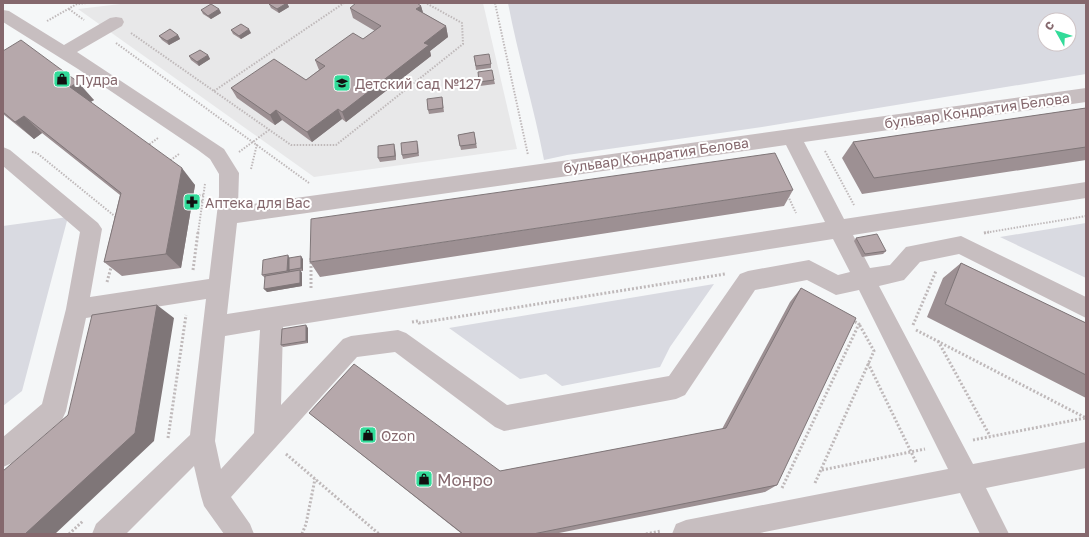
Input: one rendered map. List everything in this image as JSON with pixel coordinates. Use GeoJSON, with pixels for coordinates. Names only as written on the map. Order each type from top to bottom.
{"type":"FeatureCollection","features":[{"type":"Feature","properties":{"kind":"street"},"geometry":{"type":"LineString","coordinates":[[3,15],[64,52],[205,145],[217,154],[229,173],[227,216],[202,441],[214,496],[240,534]]}},
{"type":"Feature","properties":{"kind":"street"},"geometry":{"type":"LineString","coordinates":[[64,52],[116,22]]}},
{"type":"Feature","properties":{"kind":"street"},"geometry":{"type":"LineString","coordinates":[[21,48],[34,34]]}},
{"type":"Feature","properties":{"kind":"street","name":"бульвар Кондратия Белова"},"geometry":{"type":"LineString","coordinates":[[227,216],[1086,95]]}},
{"type":"Feature","properties":{"kind":"street"},"geometry":{"type":"LineString","coordinates":[[791,136],[995,534]]}},
{"type":"Feature","properties":{"kind":"street"},"geometry":{"type":"LineString","coordinates":[[3,454],[53,411],[77,308],[91,229],[7,163]]}},
{"type":"Feature","properties":{"kind":"street"},"geometry":{"type":"LineString","coordinates":[[215,327],[1086,190]]}},
{"type":"Feature","properties":{"kind":"street"},"geometry":{"type":"LineString","coordinates":[[214,496],[351,347],[398,340],[504,418],[676,387],[748,281],[809,270],[836,284],[896,273],[914,254],[961,245],[1086,308]]}},
{"type":"Feature","properties":{"kind":"street"},"geometry":{"type":"LineString","coordinates":[[77,308],[219,287]]}},
{"type":"Feature","properties":{"kind":"street"},"geometry":{"type":"LineString","coordinates":[[267,438],[272,318]]}},
{"type":"Feature","properties":{"kind":"street"},"geometry":{"type":"LineString","coordinates":[[106,534],[202,441]]}},
{"type":"Feature","properties":{"kind":"street"},"geometry":{"type":"LineString","coordinates":[[686,534],[1086,455]]}},
{"type":"Feature","properties":{"kind":"path"},"geometry":{"type":"LineString","coordinates":[[34,34],[69,8],[76,4],[86,3]]}},
{"type":"Feature","properties":{"kind":"path"},"geometry":{"type":"LineString","coordinates":[[214,91],[344,3]]}},
{"type":"Feature","properties":{"kind":"path"},"geometry":{"type":"LineString","coordinates":[[116,22],[291,145],[336,145],[463,44],[462,23],[426,3]]}},
{"type":"Feature","properties":{"kind":"path"},"geometry":{"type":"LineString","coordinates":[[495,3],[532,173]]}},
{"type":"Feature","properties":{"kind":"path"},"geometry":{"type":"LineString","coordinates":[[69,8],[257,144],[308,183],[312,182]]}},
{"type":"Feature","properties":{"kind":"path"},"geometry":{"type":"LineString","coordinates":[[145,148],[158,138]]}},
{"type":"Feature","properties":{"kind":"path"},"geometry":{"type":"LineString","coordinates":[[822,145],[854,205]]}},
{"type":"Feature","properties":{"kind":"path"},"geometry":{"type":"LineString","coordinates":[[37,153],[122,222]]}},
{"type":"Feature","properties":{"kind":"path"},"geometry":{"type":"LineString","coordinates":[[166,163],[179,154]]}},
{"type":"Feature","properties":{"kind":"path"},"geometry":{"type":"LineString","coordinates":[[192,276],[206,181]]}},
{"type":"Feature","properties":{"kind":"path"},"geometry":{"type":"LineString","coordinates":[[786,193],[796,214]]}},
{"type":"Feature","properties":{"kind":"path"},"geometry":{"type":"LineString","coordinates":[[193,196],[204,195]]}},
{"type":"Feature","properties":{"kind":"path"},"geometry":{"type":"LineString","coordinates":[[192,202],[203,201]]}},
{"type":"Feature","properties":{"kind":"path"},"geometry":{"type":"LineString","coordinates":[[981,233],[1086,216]]}},
{"type":"Feature","properties":{"kind":"path"},"geometry":{"type":"LineString","coordinates":[[310,288],[311,257]]}},
{"type":"Feature","properties":{"kind":"path"},"geometry":{"type":"LineString","coordinates":[[106,288],[113,258]]}},
{"type":"Feature","properties":{"kind":"path"},"geometry":{"type":"LineString","coordinates":[[938,265],[912,328],[1086,418]]}},
{"type":"Feature","properties":{"kind":"path"},"geometry":{"type":"LineString","coordinates":[[411,322],[418,321],[419,323],[726,274]]}},
{"type":"Feature","properties":{"kind":"path"},"geometry":{"type":"LineString","coordinates":[[168,440],[187,308]]}},
{"type":"Feature","properties":{"kind":"path"},"geometry":{"type":"LineString","coordinates":[[813,488],[874,351],[859,324],[846,317]]}},
{"type":"Feature","properties":{"kind":"path"},"geometry":{"type":"LineString","coordinates":[[779,494],[859,324]]}},
{"type":"Feature","properties":{"kind":"path"},"geometry":{"type":"LineString","coordinates":[[938,341],[990,436]]}},
{"type":"Feature","properties":{"kind":"path"},"geometry":{"type":"LineString","coordinates":[[868,363],[928,486]]}},
{"type":"Feature","properties":{"kind":"path"},"geometry":{"type":"LineString","coordinates":[[267,438],[379,534]]}},
{"type":"Feature","properties":{"kind":"path"},"geometry":{"type":"LineString","coordinates":[[302,534],[306,524],[315,479]]}},
{"type":"Feature","properties":{"kind":"shaded area","name":"Детский сад №127"},"geometry":{"type":"Polygon","coordinates":[[[129,3],[483,3],[517,149],[314,177],[78,9],[129,3]]]}},
{"type":"Feature","properties":{"kind":"shaded area"},"geometry":{"type":"Polygon","coordinates":[[[508,3],[1086,3],[1086,74],[762,127],[567,155],[544,160],[508,3]]]}},
{"type":"Feature","properties":{"kind":"shaded area"},"geometry":{"type":"Polygon","coordinates":[[[68,217],[22,391],[3,406],[3,226],[68,217]]]}},
{"type":"Feature","properties":{"kind":"shaded area"},"geometry":{"type":"Polygon","coordinates":[[[1086,223],[1086,278],[1000,237],[1086,223]]]}},
{"type":"Feature","properties":{"kind":"shaded area"},"geometry":{"type":"Polygon","coordinates":[[[714,284],[670,347],[660,367],[562,386],[546,374],[520,379],[449,328],[714,284]]]}},
{"type":"Feature","properties":{"kind":"building"},"geometry":{"type":"Polygon","coordinates":[[[287,3],[277,9],[269,4],[287,3]]]}},
{"type":"Feature","properties":{"kind":"building"},"geometry":{"type":"Polygon","coordinates":[[[356,3],[417,3],[421,6],[416,9],[446,26],[424,43],[429,45],[342,112],[338,109],[307,132],[276,110],[270,115],[231,88],[274,59],[306,80],[325,66],[315,60],[353,33],[363,39],[381,26],[350,8],[356,3]]]}},
{"type":"Feature","properties":{"kind":"building"},"geometry":{"type":"Polygon","coordinates":[[[211,4],[219,9],[208,16],[201,10],[211,4]]]}},
{"type":"Feature","properties":{"kind":"building"},"geometry":{"type":"Polygon","coordinates":[[[241,24],[249,29],[239,36],[231,30],[241,24]]]}},
{"type":"Feature","properties":{"kind":"building"},"geometry":{"type":"Polygon","coordinates":[[[170,29],[178,35],[167,41],[159,36],[170,29]]]}},
{"type":"Feature","properties":{"kind":"building"},"geometry":{"type":"Polygon","coordinates":[[[21,40],[78,82],[70,87],[182,168],[166,254],[104,262],[121,193],[24,116],[15,122],[3,112],[3,51],[21,40]]]}},
{"type":"Feature","properties":{"kind":"building"},"geometry":{"type":"Polygon","coordinates":[[[200,50],[208,55],[197,62],[189,56],[200,50]]]}},
{"type":"Feature","properties":{"kind":"building"},"geometry":{"type":"Polygon","coordinates":[[[489,54],[491,64],[476,66],[474,56],[489,54]]]}},
{"type":"Feature","properties":{"kind":"building"},"geometry":{"type":"Polygon","coordinates":[[[492,70],[494,80],[479,82],[478,72],[492,70]]]}},
{"type":"Feature","properties":{"kind":"building"},"geometry":{"type":"Polygon","coordinates":[[[442,97],[443,108],[428,110],[427,99],[442,97]]]}},
{"type":"Feature","properties":{"kind":"building"},"geometry":{"type":"Polygon","coordinates":[[[1086,108],[1086,147],[874,178],[853,142],[1086,108]]]}},
{"type":"Feature","properties":{"kind":"building"},"geometry":{"type":"Polygon","coordinates":[[[474,132],[476,144],[460,146],[458,135],[474,132]]]}},
{"type":"Feature","properties":{"kind":"building"},"geometry":{"type":"Polygon","coordinates":[[[417,141],[418,153],[402,155],[401,143],[417,141]]]}},
{"type":"Feature","properties":{"kind":"building"},"geometry":{"type":"Polygon","coordinates":[[[394,144],[395,156],[378,158],[378,146],[394,144]]]}},
{"type":"Feature","properties":{"kind":"building"},"geometry":{"type":"Polygon","coordinates":[[[775,153],[793,190],[310,262],[311,219],[775,153]]]}},
{"type":"Feature","properties":{"kind":"building"},"geometry":{"type":"Polygon","coordinates":[[[877,234],[886,251],[865,254],[856,238],[877,234]]]}},
{"type":"Feature","properties":{"kind":"building"},"geometry":{"type":"Polygon","coordinates":[[[288,255],[287,271],[262,275],[263,260],[288,255]]]}},
{"type":"Feature","properties":{"kind":"building"},"geometry":{"type":"Polygon","coordinates":[[[301,256],[301,268],[289,270],[289,258],[301,256]]]}},
{"type":"Feature","properties":{"kind":"building"},"geometry":{"type":"Polygon","coordinates":[[[961,263],[1086,323],[1086,375],[945,304],[961,263]]]}},
{"type":"Feature","properties":{"kind":"building"},"geometry":{"type":"Polygon","coordinates":[[[300,270],[300,283],[264,289],[265,276],[300,270]]]}},
{"type":"Feature","properties":{"kind":"building"},"geometry":{"type":"Polygon","coordinates":[[[801,288],[856,318],[777,485],[533,534],[463,534],[309,413],[354,364],[500,471],[726,428],[801,288]]]}},
{"type":"Feature","properties":{"kind":"building"},"geometry":{"type":"Polygon","coordinates":[[[157,305],[135,433],[25,534],[3,534],[3,471],[68,415],[92,315],[157,305]]]}},
{"type":"Feature","properties":{"kind":"building"},"geometry":{"type":"Polygon","coordinates":[[[306,325],[306,341],[281,345],[282,329],[306,325]]]}},
{"type":"Feature","properties":{"kind":"place","name":"Пудра"},"geometry":{"type":"Point","coordinates":[62,79]}},
{"type":"Feature","properties":{"kind":"place","name":"Детский сад №127"},"geometry":{"type":"Point","coordinates":[342,83]}},
{"type":"Feature","properties":{"kind":"place","name":"Аптека для Вас"},"geometry":{"type":"Point","coordinates":[192,202]}},
{"type":"Feature","properties":{"kind":"place","name":"Ozon"},"geometry":{"type":"Point","coordinates":[368,435]}},
{"type":"Feature","properties":{"kind":"place","name":"Монро"},"geometry":{"type":"Point","coordinates":[424,479]}}]}
